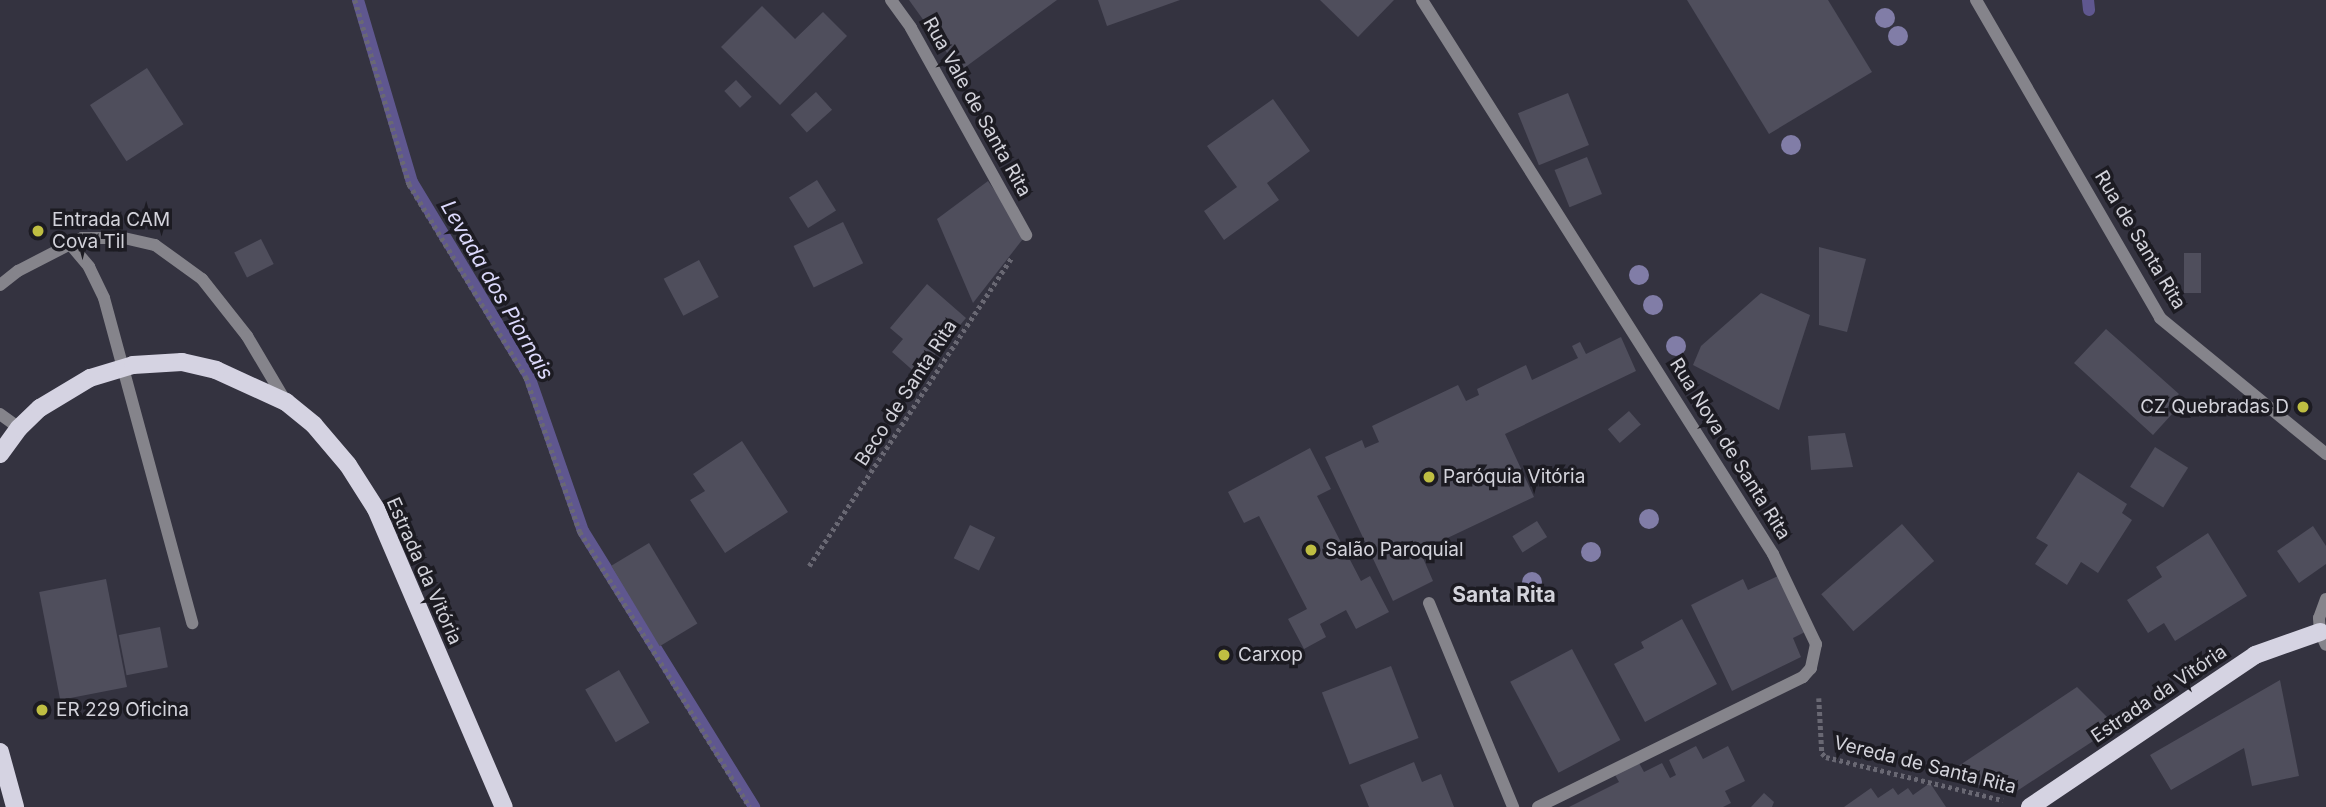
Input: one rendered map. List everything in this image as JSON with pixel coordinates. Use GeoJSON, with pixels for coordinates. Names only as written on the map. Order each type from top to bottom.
{"type":"FeatureCollection","features":[{"type":"Feature","properties":{"kind":"main road","name":"Estrada da Vitória"},"geometry":{"type":"LineString","coordinates":[[0,454],[19,428],[40,408],[90,378],[133,365],[182,362],[216,370],[286,402],[314,425],[348,466],[376,509],[505,807]]}},
{"type":"Feature","properties":{"kind":"main road","name":"Estrada da Vitória"},"geometry":{"type":"LineString","coordinates":[[2031,807],[2255,655],[2323,638]]}},
{"type":"Feature","properties":{"kind":"main road"},"geometry":{"type":"LineString","coordinates":[[0,752],[15,807]]}},
{"type":"Feature","properties":{"kind":"street","name":"Rua Vale de Santa Rita"},"geometry":{"type":"LineString","coordinates":[[891,0],[911,28],[1026,235]]}},
{"type":"Feature","properties":{"kind":"street","name":"Rua Nova de Santa Rita"},"geometry":{"type":"LineString","coordinates":[[1422,0],[1773,554],[1816,644],[1811,668],[1803,677],[1538,807]]}},
{"type":"Feature","properties":{"kind":"street","name":"Rua de Santa Rita"},"geometry":{"type":"LineString","coordinates":[[1976,0],[2160,318],[2326,454]]}},
{"type":"Feature","properties":{"kind":"street"},"geometry":{"type":"LineString","coordinates":[[0,285],[19,271],[70,244],[94,237],[124,238],[155,244],[202,279],[247,336],[286,402]]}},
{"type":"Feature","properties":{"kind":"street"},"geometry":{"type":"LineString","coordinates":[[70,244],[89,267],[104,298],[192,623]]}},
{"type":"Feature","properties":{"kind":"street"},"geometry":{"type":"LineString","coordinates":[[0,414],[19,428]]}},
{"type":"Feature","properties":{"kind":"street"},"geometry":{"type":"LineString","coordinates":[[2323,638],[2319,618],[2326,598]]}},
{"type":"Feature","properties":{"kind":"street"},"geometry":{"type":"LineString","coordinates":[[1429,603],[1513,807]]}},
{"type":"Feature","properties":{"kind":"path"},"geometry":{"type":"LineString","coordinates":[[355,0],[410,184],[526,377],[580,532],[750,807]]}},
{"type":"Feature","properties":{"kind":"path","name":"Beco de Santa Rita"},"geometry":{"type":"LineString","coordinates":[[809,566],[1026,235]]}},
{"type":"Feature","properties":{"kind":"path","name":"Vereda de Santa Rita"},"geometry":{"type":"LineString","coordinates":[[1819,701],[1823,755],[1831,760],[2031,807]]}},
{"type":"Feature","properties":{"kind":"building"},"geometry":{"type":"Polygon","coordinates":[[[909,0],[1057,0],[960,71],[909,0]]]}},
{"type":"Feature","properties":{"kind":"building"},"geometry":{"type":"Polygon","coordinates":[[[1098,0],[1180,0],[1107,26],[1098,0]]]}},
{"type":"Feature","properties":{"kind":"building"},"geometry":{"type":"Polygon","coordinates":[[[1320,0],[1394,0],[1358,37],[1320,0]]]}},
{"type":"Feature","properties":{"kind":"building"},"geometry":{"type":"Polygon","coordinates":[[[1687,0],[1828,0],[1872,72],[1769,134],[1687,0]]]}},
{"type":"Feature","properties":{"kind":"building"},"geometry":{"type":"Polygon","coordinates":[[[762,6],[795,39],[823,12],[847,36],[780,105],[721,47],[762,6]]]}},
{"type":"Feature","properties":{"kind":"building"},"geometry":{"type":"Polygon","coordinates":[[[147,68],[183,124],[126,161],[90,105],[147,68]]]}},
{"type":"Feature","properties":{"kind":"building"},"geometry":{"type":"Polygon","coordinates":[[[736,80],[752,97],[740,108],[724,91],[736,80]]]}},
{"type":"Feature","properties":{"kind":"building"},"geometry":{"type":"Polygon","coordinates":[[[816,92],[832,110],[807,133],[791,115],[816,92]]]}},
{"type":"Feature","properties":{"kind":"building"},"geometry":{"type":"Polygon","coordinates":[[[1568,93],[1589,145],[1539,165],[1518,113],[1568,93]]]}},
{"type":"Feature","properties":{"kind":"building"},"geometry":{"type":"Polygon","coordinates":[[[1273,99],[1310,151],[1267,183],[1279,200],[1224,240],[1204,211],[1237,187],[1207,146],[1273,99]]]}},
{"type":"Feature","properties":{"kind":"building"},"geometry":{"type":"Polygon","coordinates":[[[1587,157],[1602,194],[1570,207],[1555,170],[1587,157]]]}},
{"type":"Feature","properties":{"kind":"building"},"geometry":{"type":"Polygon","coordinates":[[[817,180],[836,211],[808,228],[789,197],[817,180]]]}},
{"type":"Feature","properties":{"kind":"building"},"geometry":{"type":"Polygon","coordinates":[[[988,181],[1026,235],[973,303],[937,219],[988,181]]]}},
{"type":"Feature","properties":{"kind":"building"},"geometry":{"type":"Polygon","coordinates":[[[843,222],[863,263],[814,287],[794,246],[843,222]]]}},
{"type":"Feature","properties":{"kind":"building"},"geometry":{"type":"Polygon","coordinates":[[[261,239],[274,264],[247,278],[234,253],[261,239]]]}},
{"type":"Feature","properties":{"kind":"building"},"geometry":{"type":"Polygon","coordinates":[[[1819,247],[1866,259],[1847,332],[1819,325],[1819,247]]]}},
{"type":"Feature","properties":{"kind":"building"},"geometry":{"type":"Polygon","coordinates":[[[2184,253],[2201,253],[2201,293],[2184,293],[2184,253]]]}},
{"type":"Feature","properties":{"kind":"building"},"geometry":{"type":"Polygon","coordinates":[[[699,260],[719,297],[683,316],[664,279],[699,260]]]}},
{"type":"Feature","properties":{"kind":"building"},"geometry":{"type":"Polygon","coordinates":[[[927,284],[966,318],[918,375],[892,352],[903,339],[890,328],[927,284]]]}},
{"type":"Feature","properties":{"kind":"building"},"geometry":{"type":"Polygon","coordinates":[[[1761,293],[1810,315],[1779,410],[1693,365],[1701,346],[1761,293]]]}},
{"type":"Feature","properties":{"kind":"building"},"geometry":{"type":"Polygon","coordinates":[[[2106,329],[2179,394],[2166,409],[2172,414],[2153,435],[2074,363],[2106,329]]]}},
{"type":"Feature","properties":{"kind":"building","name":"Paróquia Vitória"},"geometry":{"type":"Polygon","coordinates":[[[1621,337],[1636,371],[1505,434],[1534,497],[1420,551],[1433,581],[1393,601],[1325,457],[1362,440],[1365,448],[1379,442],[1372,426],[1458,385],[1466,401],[1479,395],[1477,389],[1526,365],[1532,380],[1578,358],[1572,346],[1580,342],[1586,354],[1621,337]]]}},
{"type":"Feature","properties":{"kind":"building"},"geometry":{"type":"Polygon","coordinates":[[[1629,411],[1641,425],[1620,443],[1608,429],[1629,411]]]}},
{"type":"Feature","properties":{"kind":"building"},"geometry":{"type":"Polygon","coordinates":[[[1845,433],[1853,467],[1811,470],[1808,436],[1845,433]]]}},
{"type":"Feature","properties":{"kind":"building"},"geometry":{"type":"Polygon","coordinates":[[[742,441],[788,512],[725,553],[690,500],[705,491],[693,474],[742,441]]]}},
{"type":"Feature","properties":{"kind":"building"},"geometry":{"type":"Polygon","coordinates":[[[2155,447],[2188,468],[2163,508],[2130,487],[2155,447]]]}},
{"type":"Feature","properties":{"kind":"building","name":"Salão Paroquial"},"geometry":{"type":"Polygon","coordinates":[[[1310,448],[1331,489],[1317,496],[1361,581],[1370,576],[1389,612],[1356,629],[1346,610],[1320,624],[1326,637],[1304,649],[1288,619],[1307,609],[1259,516],[1244,523],[1228,492],[1310,448]]]}},
{"type":"Feature","properties":{"kind":"building"},"geometry":{"type":"Polygon","coordinates":[[[2078,472],[2127,504],[2122,513],[2132,520],[2098,573],[2081,562],[2067,585],[2035,564],[2048,545],[2036,538],[2078,472]]]}},
{"type":"Feature","properties":{"kind":"building"},"geometry":{"type":"Polygon","coordinates":[[[1537,521],[1547,537],[1522,552],[1512,536],[1537,521]]]}},
{"type":"Feature","properties":{"kind":"building"},"geometry":{"type":"Polygon","coordinates":[[[1902,524],[1934,561],[1853,631],[1821,594],[1902,524]]]}},
{"type":"Feature","properties":{"kind":"building"},"geometry":{"type":"Polygon","coordinates":[[[970,525],[995,537],[979,571],[954,558],[970,525]]]}},
{"type":"Feature","properties":{"kind":"building"},"geometry":{"type":"Polygon","coordinates":[[[2313,526],[2326,546],[2326,564],[2299,583],[2277,551],[2313,526]]]}},
{"type":"Feature","properties":{"kind":"building"},"geometry":{"type":"Polygon","coordinates":[[[2208,533],[2247,596],[2175,641],[2164,623],[2148,633],[2127,600],[2162,577],[2156,567],[2208,533]]]}},
{"type":"Feature","properties":{"kind":"building"},"geometry":{"type":"Polygon","coordinates":[[[649,543],[697,624],[660,646],[611,566],[649,543]]]}},
{"type":"Feature","properties":{"kind":"building"},"geometry":{"type":"Polygon","coordinates":[[[1778,576],[1805,632],[1793,638],[1801,657],[1732,691],[1691,605],[1743,579],[1748,590],[1778,576]]]}},
{"type":"Feature","properties":{"kind":"building"},"geometry":{"type":"Polygon","coordinates":[[[106,579],[127,687],[60,700],[39,592],[106,579]]]}},
{"type":"Feature","properties":{"kind":"building"},"geometry":{"type":"Polygon","coordinates":[[[1682,619],[1717,684],[1645,722],[1614,664],[1644,648],[1641,642],[1682,619]]]}},
{"type":"Feature","properties":{"kind":"building"},"geometry":{"type":"Polygon","coordinates":[[[160,627],[168,667],[127,675],[119,635],[160,627]]]}},
{"type":"Feature","properties":{"kind":"building"},"geometry":{"type":"Polygon","coordinates":[[[1572,649],[1620,740],[1559,773],[1510,682],[1572,649]]]}},
{"type":"Feature","properties":{"kind":"building"},"geometry":{"type":"Polygon","coordinates":[[[1391,666],[1419,738],[1350,764],[1322,693],[1391,666]]]}},
{"type":"Feature","properties":{"kind":"building"},"geometry":{"type":"Polygon","coordinates":[[[619,670],[650,723],[616,742],[585,690],[619,670]]]}},
{"type":"Feature","properties":{"kind":"building"},"geometry":{"type":"Polygon","coordinates":[[[2280,680],[2299,776],[2252,786],[2244,748],[2171,790],[2150,755],[2280,680]]]}},
{"type":"Feature","properties":{"kind":"building"},"geometry":{"type":"Polygon","coordinates":[[[2077,687],[2116,726],[2014,793],[1942,777],[2077,687]]]}},
{"type":"Feature","properties":{"kind":"building"},"geometry":{"type":"Polygon","coordinates":[[[1696,746],[1703,759],[1728,746],[1745,781],[1725,791],[1731,803],[1723,807],[1569,807],[1619,782],[1614,773],[1638,761],[1644,772],[1662,763],[1670,778],[1676,775],[1669,760],[1696,746]]]}},
{"type":"Feature","properties":{"kind":"building"},"geometry":{"type":"Polygon","coordinates":[[[1414,762],[1422,782],[1441,774],[1454,807],[1369,807],[1360,785],[1414,762]]]}},
{"type":"Feature","properties":{"kind":"building"},"geometry":{"type":"Polygon","coordinates":[[[1930,783],[1946,807],[1844,807],[1871,788],[1878,798],[1893,788],[1898,795],[1908,788],[1913,795],[1930,783]]]}},
{"type":"Feature","properties":{"kind":"building"},"geometry":{"type":"Polygon","coordinates":[[[1764,793],[1774,802],[1772,807],[1751,807],[1764,793]]]}},
{"type":"Feature","properties":{"kind":"waterway","name":"Levada dos Piornais"},"geometry":{"type":"LineString","coordinates":[[358,0],[412,182],[529,376],[583,531],[754,807]]}},
{"type":"Feature","properties":{"kind":"waterway"},"geometry":{"type":"LineString","coordinates":[[2088,0],[2089,10]]}},
{"type":"Feature","properties":{"kind":"place","name":"Entrada CAM Cova Til"},"geometry":{"type":"Point","coordinates":[38,231]}},
{"type":"Feature","properties":{"kind":"place","name":"CZ Quebradas D"},"geometry":{"type":"Point","coordinates":[2303,407]}},
{"type":"Feature","properties":{"kind":"place","name":"Paróquia Vitória"},"geometry":{"type":"Point","coordinates":[1429,477]}},
{"type":"Feature","properties":{"kind":"place","name":"Salão Paroquial"},"geometry":{"type":"Point","coordinates":[1311,550]}},
{"type":"Feature","properties":{"kind":"place","name":"Carxop"},"geometry":{"type":"Point","coordinates":[1224,655]}},
{"type":"Feature","properties":{"kind":"place","name":"ER 229 Oficina"},"geometry":{"type":"Point","coordinates":[42,710]}},
{"type":"Feature","properties":{"kind":"district","name":"Santa Rita"},"geometry":{"type":"Point","coordinates":[1504,595]}}]}
